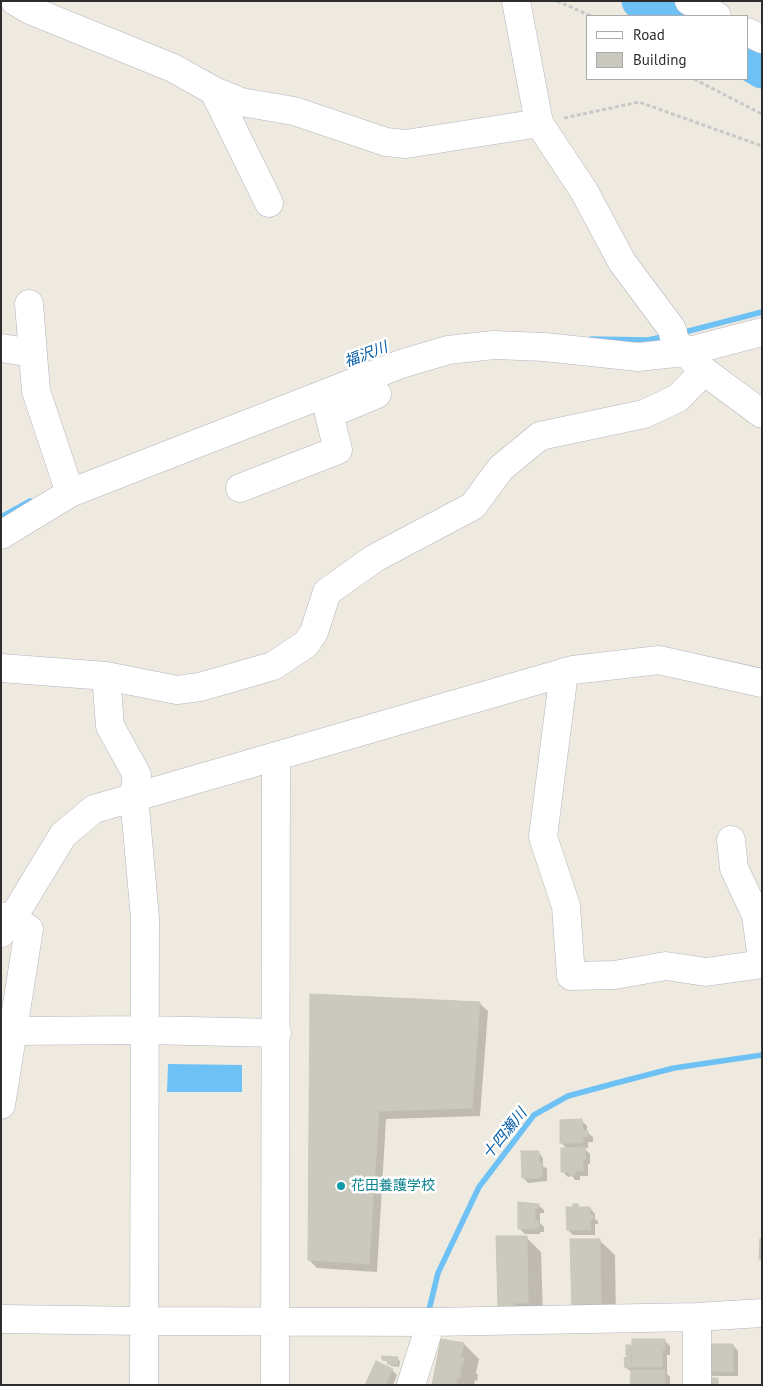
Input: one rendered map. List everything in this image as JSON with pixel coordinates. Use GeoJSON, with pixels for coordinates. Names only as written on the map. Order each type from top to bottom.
{"type":"FeatureCollection","features":[{"type":"Feature","properties":{"kind":"street"},"geometry":{"type":"LineString","coordinates":[[15,1],[30,10],[173,68],[214,91],[241,102],[294,111],[386,142],[406,144],[533,124]]}},
{"type":"Feature","properties":{"kind":"street"},"geometry":{"type":"LineString","coordinates":[[516,1],[533,124],[584,191],[622,262],[677,341],[704,371],[762,414]]}},
{"type":"Feature","properties":{"kind":"street"},"geometry":{"type":"LineString","coordinates":[[689,1],[715,15]]}},
{"type":"Feature","properties":{"kind":"street"},"geometry":{"type":"LineString","coordinates":[[748,33],[762,40]]}},
{"type":"Feature","properties":{"kind":"street"},"geometry":{"type":"LineString","coordinates":[[214,91],[269,203]]}},
{"type":"Feature","properties":{"kind":"street"},"geometry":{"type":"LineString","coordinates":[[29,304],[36,391],[70,493]]}},
{"type":"Feature","properties":{"kind":"street"},"geometry":{"type":"LineString","coordinates":[[1,535],[70,493],[401,364],[448,350],[494,345],[545,346],[638,357],[677,341],[762,332]]}},
{"type":"Feature","properties":{"kind":"street"},"geometry":{"type":"LineString","coordinates":[[1,348],[33,353]]}},
{"type":"Feature","properties":{"kind":"street"},"geometry":{"type":"LineString","coordinates":[[240,488],[338,450],[329,414],[378,394],[387,371]]}},
{"type":"Feature","properties":{"kind":"street"},"geometry":{"type":"LineString","coordinates":[[1,668],[106,676],[177,690],[200,686],[273,666],[306,644],[314,632],[327,592],[375,558],[473,506],[501,468],[540,436],[644,414],[678,398],[704,371]]}},
{"type":"Feature","properties":{"kind":"street"},"geometry":{"type":"LineString","coordinates":[[1,1105],[29,929],[5,923],[63,834],[94,809],[573,670],[660,660],[762,683]]}},
{"type":"Feature","properties":{"kind":"street"},"geometry":{"type":"LineString","coordinates":[[564,672],[543,837],[566,906],[571,976],[614,975],[666,966],[706,972],[762,964]]}},
{"type":"Feature","properties":{"kind":"street"},"geometry":{"type":"LineString","coordinates":[[106,676],[110,726],[137,775],[134,796],[146,918],[144,1385]]}},
{"type":"Feature","properties":{"kind":"street"},"geometry":{"type":"LineString","coordinates":[[275,1385],[276,756]]}},
{"type":"Feature","properties":{"kind":"street"},"geometry":{"type":"LineString","coordinates":[[730,840],[734,868],[756,915],[762,959]]}},
{"type":"Feature","properties":{"kind":"street"},"geometry":{"type":"LineString","coordinates":[[12,1031],[145,1030],[277,1033]]}},
{"type":"Feature","properties":{"kind":"street"},"geometry":{"type":"LineString","coordinates":[[1,1319],[431,1322],[697,1317],[762,1313]]}},
{"type":"Feature","properties":{"kind":"street"},"geometry":{"type":"LineString","coordinates":[[697,1317],[697,1385]]}},
{"type":"Feature","properties":{"kind":"street"},"geometry":{"type":"LineString","coordinates":[[411,1385],[431,1322]]}},
{"type":"Feature","properties":{"kind":"path"},"geometry":{"type":"LineString","coordinates":[[557,1],[589,15]]}},
{"type":"Feature","properties":{"kind":"path"},"geometry":{"type":"LineString","coordinates":[[696,80],[762,114]]}},
{"type":"Feature","properties":{"kind":"path"},"geometry":{"type":"LineString","coordinates":[[533,124],[639,102],[762,146]]}},
{"type":"Feature","properties":{"kind":"water"},"geometry":{"type":"Polygon","coordinates":[[[168,1064],[242,1065],[242,1092],[167,1092],[168,1064]]]}},
{"type":"Feature","properties":{"kind":"building","name":"花田養護学校"},"geometry":{"type":"Polygon","coordinates":[[[310,994],[480,1002],[472,1108],[379,1111],[369,1264],[308,1260],[310,994]]]}},
{"type":"Feature","properties":{"kind":"building"},"geometry":{"type":"Polygon","coordinates":[[[582,1119],[583,1131],[588,1131],[588,1137],[583,1137],[583,1143],[560,1143],[560,1120],[582,1119]]]}},
{"type":"Feature","properties":{"kind":"building"},"geometry":{"type":"Polygon","coordinates":[[[585,1147],[586,1159],[583,1159],[583,1171],[575,1171],[575,1175],[569,1175],[569,1172],[561,1172],[561,1148],[585,1147]]]}},
{"type":"Feature","properties":{"kind":"building"},"geometry":{"type":"Polygon","coordinates":[[[521,1151],[539,1151],[539,1163],[542,1163],[542,1176],[539,1178],[522,1178],[521,1151]]]}},
{"type":"Feature","properties":{"kind":"building"},"geometry":{"type":"Polygon","coordinates":[[[518,1202],[539,1204],[539,1208],[535,1208],[535,1221],[539,1221],[539,1227],[536,1227],[536,1229],[518,1229],[518,1202]]]}},
{"type":"Feature","properties":{"kind":"building"},"geometry":{"type":"Polygon","coordinates":[[[573,1204],[578,1204],[579,1207],[590,1207],[590,1215],[593,1215],[593,1219],[590,1219],[591,1230],[567,1230],[566,1207],[573,1207],[573,1204]]]}},
{"type":"Feature","properties":{"kind":"building"},"geometry":{"type":"Polygon","coordinates":[[[496,1236],[527,1236],[528,1303],[514,1303],[514,1306],[498,1307],[496,1236]]]}},
{"type":"Feature","properties":{"kind":"building"},"geometry":{"type":"Polygon","coordinates":[[[570,1239],[600,1239],[601,1305],[587,1305],[588,1310],[572,1311],[570,1239]]]}},
{"type":"Feature","properties":{"kind":"building"},"geometry":{"type":"Polygon","coordinates":[[[760,1239],[762,1239],[762,1259],[759,1259],[760,1239]]]}},
{"type":"Feature","properties":{"kind":"building"},"geometry":{"type":"Polygon","coordinates":[[[441,1339],[464,1343],[461,1358],[464,1358],[462,1367],[460,1366],[459,1370],[461,1371],[460,1378],[457,1378],[456,1385],[432,1385],[441,1339]]]}},
{"type":"Feature","properties":{"kind":"building"},"geometry":{"type":"Polygon","coordinates":[[[632,1339],[665,1339],[665,1350],[662,1350],[662,1367],[632,1367],[632,1339]]]}},
{"type":"Feature","properties":{"kind":"building"},"geometry":{"type":"Polygon","coordinates":[[[706,1344],[733,1344],[733,1372],[706,1371],[706,1344]]]}},
{"type":"Feature","properties":{"kind":"building"},"geometry":{"type":"Polygon","coordinates":[[[626,1345],[631,1345],[631,1356],[626,1356],[626,1345]]]}},
{"type":"Feature","properties":{"kind":"building"},"geometry":{"type":"Polygon","coordinates":[[[382,1356],[398,1357],[397,1365],[387,1364],[388,1361],[382,1360],[382,1356]]]}},
{"type":"Feature","properties":{"kind":"building"},"geometry":{"type":"Polygon","coordinates":[[[630,1357],[632,1367],[625,1368],[624,1358],[630,1357]]]}},
{"type":"Feature","properties":{"kind":"building"},"geometry":{"type":"Polygon","coordinates":[[[376,1361],[393,1369],[385,1385],[365,1385],[376,1361]]]}},
{"type":"Feature","properties":{"kind":"building"},"geometry":{"type":"Polygon","coordinates":[[[631,1370],[665,1370],[665,1385],[630,1385],[631,1370]]]}},
{"type":"Feature","properties":{"kind":"building"},"geometry":{"type":"Polygon","coordinates":[[[707,1378],[718,1378],[718,1384],[707,1384],[707,1378]]]}},
{"type":"Feature","properties":{"kind":"waterway"},"geometry":{"type":"LineString","coordinates":[[639,1],[664,15]]}},
{"type":"Feature","properties":{"kind":"waterway"},"geometry":{"type":"LineString","coordinates":[[748,63],[762,71]]}},
{"type":"Feature","properties":{"kind":"waterway","name":"福沢川"},"geometry":{"type":"LineString","coordinates":[[681,333],[762,312]]}},
{"type":"Feature","properties":{"kind":"waterway","name":"福沢川"},"geometry":{"type":"LineString","coordinates":[[591,339],[648,340],[667,336]]}},
{"type":"Feature","properties":{"kind":"waterway","name":"福沢川"},"geometry":{"type":"LineString","coordinates":[[1,517],[30,501]]}},
{"type":"Feature","properties":{"kind":"waterway","name":"十四瀬川"},"geometry":{"type":"LineString","coordinates":[[428,1314],[438,1273],[479,1187],[534,1115],[568,1096],[616,1083],[674,1068],[762,1055]]}},
{"type":"Feature","properties":{"kind":"place","name":"花田養護学校"},"geometry":{"type":"Point","coordinates":[341,1186]}}]}
